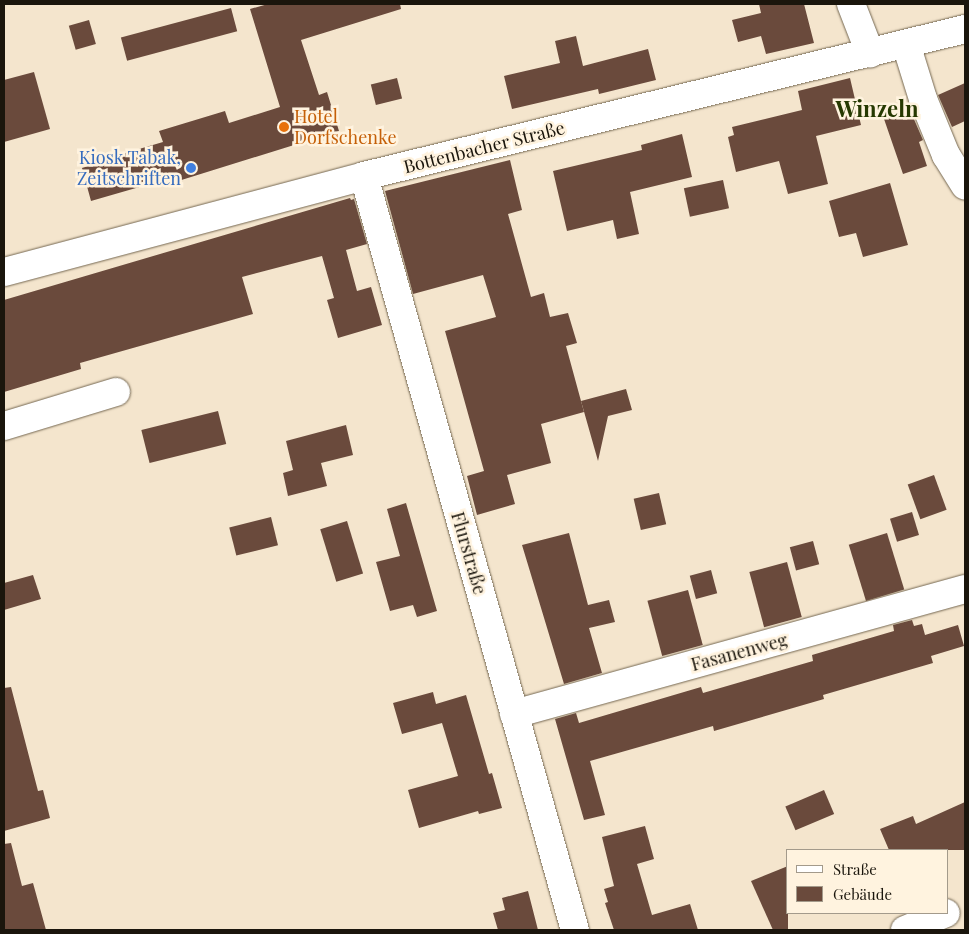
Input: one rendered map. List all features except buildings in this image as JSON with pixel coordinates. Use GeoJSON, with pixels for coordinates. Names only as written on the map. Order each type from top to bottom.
{"type":"FeatureCollection","features":[{"type":"Feature","properties":{"kind":"street"},"geometry":{"type":"LineString","coordinates":[[851,4],[870,53]]}},
{"type":"Feature","properties":{"kind":"street","name":"Bottenbacher Straße"},"geometry":{"type":"LineString","coordinates":[[4,272],[364,176],[965,29]]}},
{"type":"Feature","properties":{"kind":"street"},"geometry":{"type":"LineString","coordinates":[[906,44],[923,99],[943,147],[965,186]]}},
{"type":"Feature","properties":{"kind":"street","name":"Flurstraße"},"geometry":{"type":"LineString","coordinates":[[364,176],[575,930]]}},
{"type":"Feature","properties":{"kind":"street"},"geometry":{"type":"LineString","coordinates":[[4,426],[116,392]]}},
{"type":"Feature","properties":{"kind":"street","name":"Fasanenweg"},"geometry":{"type":"LineString","coordinates":[[514,714],[965,589]]}},
{"type":"Feature","properties":{"kind":"street"},"geometry":{"type":"LineString","coordinates":[[949,911],[965,905]]}},
{"type":"Feature","properties":{"kind":"street"},"geometry":{"type":"LineString","coordinates":[[905,930],[942,914]]}},
{"type":"Feature","properties":{"kind":"place","name":"Hotel Dorfschenke"},"geometry":{"type":"Point","coordinates":[284,127]}},
{"type":"Feature","properties":{"kind":"place","name":"Kiosk Tabak, Zeitschriften"},"geometry":{"type":"Point","coordinates":[191,168]}},
{"type":"Feature","properties":{"kind":"district","name":"Winzeln"},"geometry":{"type":"Point","coordinates":[877,109]}}]}
